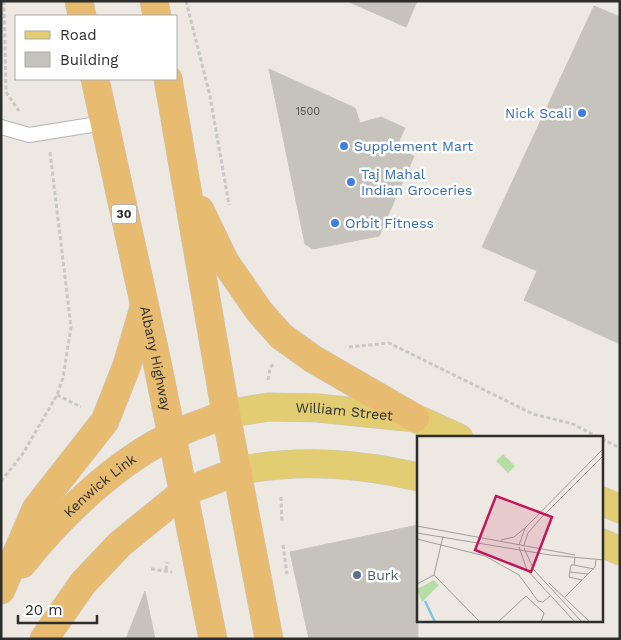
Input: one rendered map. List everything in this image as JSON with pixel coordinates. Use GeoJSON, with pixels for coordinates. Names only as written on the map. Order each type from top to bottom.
{"type":"FeatureCollection","features":[{"type":"Feature","properties":{"kind":"highway"},"geometry":{"type":"LineString","coordinates":[[79,1],[82,15]]}},
{"type":"Feature","properties":{"kind":"highway"},"geometry":{"type":"LineString","coordinates":[[154,1],[157,15]]}},
{"type":"Feature","properties":{"kind":"highway","name":"Albany Highway"},"geometry":{"type":"LineString","coordinates":[[95,80],[184,492],[213,639]]}},
{"type":"Feature","properties":{"kind":"highway"},"geometry":{"type":"LineString","coordinates":[[168,80],[226,414],[269,639]]}},
{"type":"Feature","properties":{"kind":"highway"},"geometry":{"type":"LineString","coordinates":[[185,180],[225,262],[258,310],[281,336],[313,359],[415,418]]}},
{"type":"Feature","properties":{"kind":"highway"},"geometry":{"type":"LineString","coordinates":[[1,590],[36,509],[104,421],[127,365],[144,306]]}},
{"type":"Feature","properties":{"kind":"highway","name":"Kenwick Link"},"geometry":{"type":"LineString","coordinates":[[1,590],[44,537],[91,491],[124,466],[172,436],[226,414]]}},
{"type":"Feature","properties":{"kind":"highway"},"geometry":{"type":"LineString","coordinates":[[44,639],[89,576],[120,544],[184,492],[238,471]]}},
{"type":"Feature","properties":{"kind":"main road","name":"William Street"},"geometry":{"type":"LineString","coordinates":[[226,414],[276,408],[318,408],[415,418],[455,436]]}},
{"type":"Feature","properties":{"kind":"main road"},"geometry":{"type":"LineString","coordinates":[[238,471],[260,466],[334,462],[374,467],[417,477]]}},
{"type":"Feature","properties":{"kind":"main road"},"geometry":{"type":"LineString","coordinates":[[604,502],[620,509]]}},
{"type":"Feature","properties":{"kind":"main road"},"geometry":{"type":"LineString","coordinates":[[604,544],[620,551]]}},
{"type":"Feature","properties":{"kind":"lane"},"geometry":{"type":"LineString","coordinates":[[1,127],[29,135],[47,134],[104,123]]}},
{"type":"Feature","properties":{"kind":"path"},"geometry":{"type":"LineString","coordinates":[[1,481],[22,455],[57,395],[63,378],[71,326],[44,117],[20,112],[6,92],[4,1]]}},
{"type":"Feature","properties":{"kind":"path"},"geometry":{"type":"LineString","coordinates":[[186,1],[210,96],[230,209]]}},
{"type":"Feature","properties":{"kind":"path"},"geometry":{"type":"LineString","coordinates":[[345,346],[352,348],[389,343],[533,414],[573,424],[597,436]]}},
{"type":"Feature","properties":{"kind":"path"},"geometry":{"type":"LineString","coordinates":[[267,382],[270,368],[276,361]]}},
{"type":"Feature","properties":{"kind":"path"},"geometry":{"type":"LineString","coordinates":[[57,395],[85,409]]}},
{"type":"Feature","properties":{"kind":"path"},"geometry":{"type":"LineString","coordinates":[[604,440],[620,448]]}},
{"type":"Feature","properties":{"kind":"path"},"geometry":{"type":"LineString","coordinates":[[281,498],[282,522]]}},
{"type":"Feature","properties":{"kind":"path"},"geometry":{"type":"LineString","coordinates":[[151,569],[166,570],[167,562]]}},
{"type":"Feature","properties":{"kind":"building"},"geometry":{"type":"Polygon","coordinates":[[[347,1],[417,1],[406,27],[347,1]]]}},
{"type":"Feature","properties":{"kind":"building","name":"Nick Scali"},"geometry":{"type":"Polygon","coordinates":[[[594,6],[620,17],[620,344],[524,300],[537,271],[482,247],[594,6]]]}},
{"type":"Feature","properties":{"kind":"building"},"geometry":{"type":"Polygon","coordinates":[[[269,69],[355,108],[360,123],[381,117],[405,128],[396,148],[414,156],[379,236],[313,249],[305,244],[269,69]]]}},
{"type":"Feature","properties":{"kind":"building","name":"Burk"},"geometry":{"type":"Polygon","coordinates":[[[417,525],[418,639],[309,639],[290,552],[417,525]]]}},
{"type":"Feature","properties":{"kind":"building"},"geometry":{"type":"Polygon","coordinates":[[[145,591],[155,639],[126,639],[145,591]]]}},
{"type":"Feature","properties":{"kind":"place","name":"Nick Scali"},"geometry":{"type":"Point","coordinates":[582,113]}},
{"type":"Feature","properties":{"kind":"place","name":"Supplement Mart"},"geometry":{"type":"Point","coordinates":[344,146]}},
{"type":"Feature","properties":{"kind":"place","name":"Taj Mahal Indian Groceries"},"geometry":{"type":"Point","coordinates":[351,182]}},
{"type":"Feature","properties":{"kind":"place","name":"Orbit Fitness"},"geometry":{"type":"Point","coordinates":[335,223]}},
{"type":"Feature","properties":{"kind":"place","name":"Burk"},"geometry":{"type":"Point","coordinates":[357,575]}}]}
